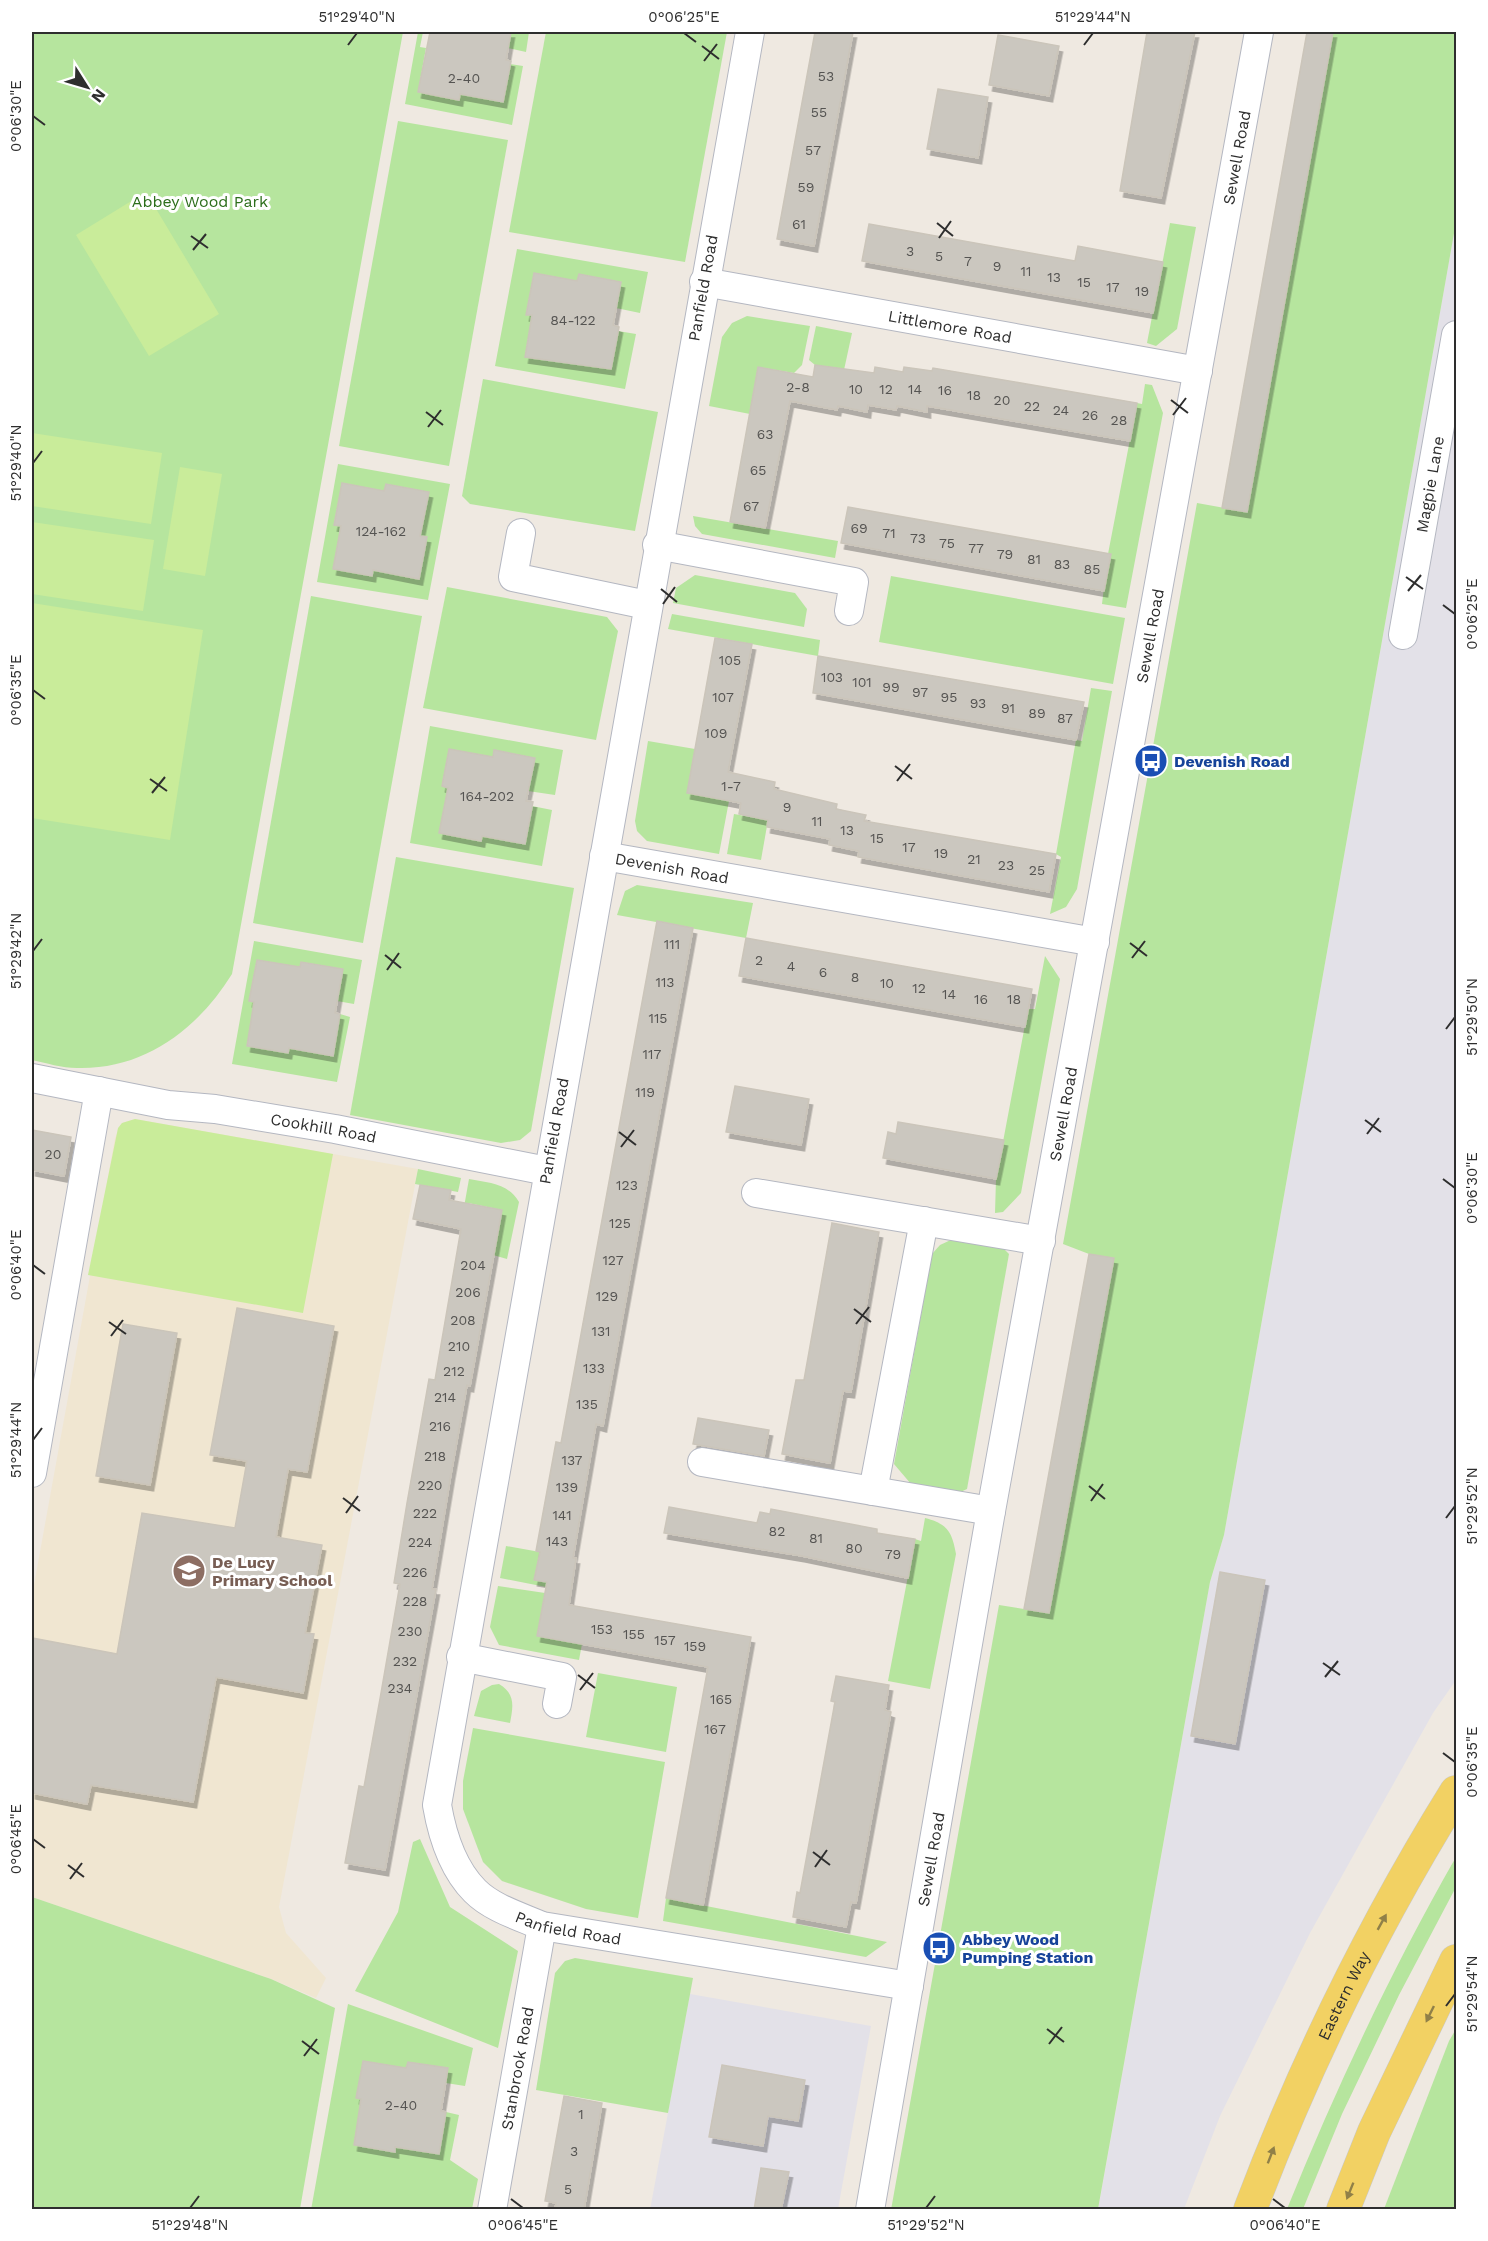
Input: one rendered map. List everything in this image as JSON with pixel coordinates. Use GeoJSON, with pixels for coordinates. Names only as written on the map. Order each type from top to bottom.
{"type":"FeatureCollection","features":[{"type":"Feature","properties":{"kind":"main road","name":"Eastern Way"},"geometry":{"type":"LineString","coordinates":[[1250,2210],[1276,2142],[1319,2044],[1376,1932],[1456,1792]]}},
{"type":"Feature","properties":{"kind":"main road"},"geometry":{"type":"LineString","coordinates":[[1343,2210],[1374,2132],[1456,1961]]}},
{"type":"Feature","properties":{"kind":"street","name":"Panfield Road"},"geometry":{"type":"LineString","coordinates":[[750,32],[657,545],[437,1805],[444,1838],[474,1890],[497,1907],[542,1926],[909,1986]]}},
{"type":"Feature","properties":{"kind":"street","name":"Sewell Road"},"geometry":{"type":"LineString","coordinates":[[870,2210],[992,1511],[1259,32]]}},
{"type":"Feature","properties":{"kind":"street","name":"Littlemore Road"},"geometry":{"type":"LineString","coordinates":[[704,282],[1198,371]]}},
{"type":"Feature","properties":{"kind":"street","name":"Magpie Lane"},"geometry":{"type":"LineString","coordinates":[[1403,635],[1456,335]]}},
{"type":"Feature","properties":{"kind":"street"},"geometry":{"type":"LineString","coordinates":[[521,533],[513,577],[647,605]]}},
{"type":"Feature","properties":{"kind":"street"},"geometry":{"type":"LineString","coordinates":[[657,545],[854,582],[849,611]]}},
{"type":"Feature","properties":{"kind":"street","name":"Devenish Road"},"geometry":{"type":"LineString","coordinates":[[604,856],[1095,942]]}},
{"type":"Feature","properties":{"kind":"street","name":"Cookhill Road"},"geometry":{"type":"LineString","coordinates":[[32,1078],[168,1105],[214,1109],[335,1129],[547,1171]]}},
{"type":"Feature","properties":{"kind":"street"},"geometry":{"type":"LineString","coordinates":[[32,1473],[99,1091]]}},
{"type":"Feature","properties":{"kind":"street"},"geometry":{"type":"LineString","coordinates":[[756,1193],[1041,1241]]}},
{"type":"Feature","properties":{"kind":"street"},"geometry":{"type":"LineString","coordinates":[[873,1491],[924,1221]]}},
{"type":"Feature","properties":{"kind":"street"},"geometry":{"type":"LineString","coordinates":[[702,1462],[992,1511]]}},
{"type":"Feature","properties":{"kind":"street"},"geometry":{"type":"LineString","coordinates":[[461,1658],[562,1677],[556,1704]]}},
{"type":"Feature","properties":{"kind":"street","name":"Stanbrook Road"},"geometry":{"type":"LineString","coordinates":[[492,2210],[542,1926]]}},
{"type":"Feature","properties":{"kind":"shaded area"},"geometry":{"type":"Polygon","coordinates":[[[1456,222],[1456,1680],[1433,1713],[1310,1933],[1220,2116],[1184,2209],[1098,2210],[1210,1582],[1224,1535],[1456,222]]]}},
{"type":"Feature","properties":{"kind":"shaded area","name":"De Lucy Primary School"},"geometry":{"type":"Polygon","coordinates":[[[135,1119],[418,1169],[279,1907],[286,1933],[326,1978],[316,1998],[271,1979],[32,1897],[32,1596],[115,1138],[122,1123],[135,1119]]]}},
{"type":"Feature","properties":{"kind":"shaded area"},"geometry":{"type":"Polygon","coordinates":[[[690,1994],[871,2026],[838,2209],[650,2210],[690,1994]]]}},
{"type":"Feature","properties":{"kind":"green space","name":"Abbey Wood Park"},"geometry":{"type":"Polygon","coordinates":[[[32,32],[403,32],[232,974],[203,1012],[167,1042],[147,1054],[102,1067],[71,1068],[32,1060],[32,32]]]}},
{"type":"Feature","properties":{"kind":"green space"},"geometry":{"type":"Polygon","coordinates":[[[418,32],[423,32],[420,47],[426,48],[418,92],[458,100],[460,94],[502,102],[510,64],[523,66],[512,125],[405,104],[418,32]]]}},
{"type":"Feature","properties":{"kind":"green space"},"geometry":{"type":"Polygon","coordinates":[[[511,32],[529,32],[526,52],[508,48],[511,32]]]}},
{"type":"Feature","properties":{"kind":"green space"},"geometry":{"type":"Polygon","coordinates":[[[546,32],[727,32],[685,262],[509,232],[546,32]]]}},
{"type":"Feature","properties":{"kind":"green space"},"geometry":{"type":"Polygon","coordinates":[[[1333,32],[1456,32],[1456,222],[1224,1535],[1210,1582],[1098,2209],[891,2210],[999,1605],[1049,1613],[1114,1258],[1089,1254],[1063,1244],[1197,503],[1247,512],[1333,32]]]}},
{"type":"Feature","properties":{"kind":"green space"},"geometry":{"type":"Polygon","coordinates":[[[398,121],[508,140],[449,466],[339,446],[398,121]]]}},
{"type":"Feature","properties":{"kind":"green space"},"geometry":{"type":"Polygon","coordinates":[[[146,192],[219,314],[149,356],[76,235],[146,192]]]}},
{"type":"Feature","properties":{"kind":"green space"},"geometry":{"type":"Polygon","coordinates":[[[1170,223],[1196,227],[1177,329],[1156,346],[1147,343],[1170,223]]]}},
{"type":"Feature","properties":{"kind":"green space"},"geometry":{"type":"Polygon","coordinates":[[[517,249],[648,272],[640,313],[616,308],[621,282],[579,274],[577,281],[534,273],[526,314],[532,315],[525,357],[611,369],[618,331],[636,334],[625,389],[495,366],[517,249]]]}},
{"type":"Feature","properties":{"kind":"green space"},"geometry":{"type":"Polygon","coordinates":[[[747,316],[810,326],[802,365],[794,373],[758,367],[750,414],[709,406],[722,337],[732,323],[747,316]]]}},
{"type":"Feature","properties":{"kind":"green space"},"geometry":{"type":"Polygon","coordinates":[[[816,326],[852,333],[844,370],[815,365],[809,360],[816,326]]]}},
{"type":"Feature","properties":{"kind":"green space"},"geometry":{"type":"Polygon","coordinates":[[[483,379],[658,412],[635,531],[470,504],[462,496],[483,379]]]}},
{"type":"Feature","properties":{"kind":"green space"},"geometry":{"type":"Polygon","coordinates":[[[1145,384],[1152,385],[1163,413],[1126,608],[1102,604],[1108,554],[1137,403],[1142,404],[1145,384]]]}},
{"type":"Feature","properties":{"kind":"green space"},"geometry":{"type":"Polygon","coordinates":[[[32,433],[162,453],[151,524],[32,506],[32,433]]]}},
{"type":"Feature","properties":{"kind":"green space"},"geometry":{"type":"Polygon","coordinates":[[[338,464],[450,484],[428,600],[317,582],[338,464]],[[342,483],[334,524],[341,526],[334,569],[371,576],[373,570],[419,578],[426,537],[420,536],[428,492],[386,484],[384,491],[342,483]]]}},
{"type":"Feature","properties":{"kind":"green space"},"geometry":{"type":"Polygon","coordinates":[[[180,467],[222,474],[205,576],[163,569],[180,467]]]}},
{"type":"Feature","properties":{"kind":"green space"},"geometry":{"type":"Polygon","coordinates":[[[693,516],[838,541],[835,558],[702,534],[695,526],[693,516]]]}},
{"type":"Feature","properties":{"kind":"green space"},"geometry":{"type":"Polygon","coordinates":[[[32,522],[154,540],[143,611],[32,594],[32,522]]]}},
{"type":"Feature","properties":{"kind":"green space"},"geometry":{"type":"Polygon","coordinates":[[[695,575],[795,593],[807,609],[804,627],[673,603],[676,588],[695,575]]]}},
{"type":"Feature","properties":{"kind":"green space"},"geometry":{"type":"Polygon","coordinates":[[[891,576],[1125,618],[1113,684],[879,642],[891,576]]]}},
{"type":"Feature","properties":{"kind":"green space"},"geometry":{"type":"Polygon","coordinates":[[[447,587],[607,617],[618,631],[596,740],[423,708],[447,587]]]}},
{"type":"Feature","properties":{"kind":"green space"},"geometry":{"type":"Polygon","coordinates":[[[311,596],[422,616],[363,943],[253,923],[311,596]]]}},
{"type":"Feature","properties":{"kind":"green space"},"geometry":{"type":"Polygon","coordinates":[[[32,603],[203,630],[170,840],[32,818],[32,603]]]}},
{"type":"Feature","properties":{"kind":"green space"},"geometry":{"type":"Polygon","coordinates":[[[672,614],[820,640],[818,656],[668,629],[672,614]]]}},
{"type":"Feature","properties":{"kind":"green space"},"geometry":{"type":"Polygon","coordinates":[[[1091,688],[1112,691],[1077,889],[1066,907],[1050,914],[1061,857],[1056,854],[1076,740],[1082,741],[1091,688]]]}},
{"type":"Feature","properties":{"kind":"green space"},"geometry":{"type":"Polygon","coordinates":[[[430,726],[563,750],[555,795],[528,791],[534,758],[494,750],[493,757],[442,786],[448,788],[482,836],[532,806],[552,810],[542,866],[410,843],[430,726]]]}},
{"type":"Feature","properties":{"kind":"green space"},"geometry":{"type":"Polygon","coordinates":[[[648,741],[695,749],[687,793],[729,801],[719,854],[647,841],[637,831],[635,821],[648,741]]]}},
{"type":"Feature","properties":{"kind":"green space"},"geometry":{"type":"Polygon","coordinates":[[[734,814],[768,820],[761,860],[727,854],[734,814]]]}},
{"type":"Feature","properties":{"kind":"green space"},"geometry":{"type":"Polygon","coordinates":[[[396,857],[574,888],[531,1131],[520,1140],[501,1143],[350,1115],[396,857]]]}},
{"type":"Feature","properties":{"kind":"green space"},"geometry":{"type":"Polygon","coordinates":[[[637,885],[753,903],[746,938],[617,915],[625,891],[637,885]]]}},
{"type":"Feature","properties":{"kind":"green space"},"geometry":{"type":"Polygon","coordinates":[[[254,941],[362,960],[354,1004],[337,1001],[342,969],[301,962],[300,967],[257,960],[249,1001],[254,1002],[247,1046],[288,1053],[289,1048],[332,1056],[340,1014],[350,1017],[337,1082],[232,1064],[254,941]]]}},
{"type":"Feature","properties":{"kind":"green space"},"geometry":{"type":"Polygon","coordinates":[[[1045,956],[1060,979],[1021,1193],[1003,1212],[995,1213],[996,1179],[1028,1009],[1035,1009],[1045,956]]]}},
{"type":"Feature","properties":{"kind":"green space"},"geometry":{"type":"Polygon","coordinates":[[[135,1119],[333,1154],[303,1313],[88,1275],[118,1128],[122,1123],[135,1119]]]}},
{"type":"Feature","properties":{"kind":"green space"},"geometry":{"type":"Polygon","coordinates":[[[418,1169],[461,1178],[458,1192],[415,1184],[418,1169]]]}},
{"type":"Feature","properties":{"kind":"green space"},"geometry":{"type":"Polygon","coordinates":[[[469,1179],[504,1187],[519,1202],[507,1259],[493,1255],[502,1210],[468,1203],[464,1207],[469,1179]]]}},
{"type":"Feature","properties":{"kind":"green space"},"geometry":{"type":"Polygon","coordinates":[[[955,1238],[1002,1247],[1009,1254],[967,1489],[956,1494],[911,1484],[894,1464],[932,1254],[940,1245],[955,1238]]]}},
{"type":"Feature","properties":{"kind":"green space"},"geometry":{"type":"Polygon","coordinates":[[[925,1518],[939,1523],[948,1530],[956,1554],[930,1689],[888,1681],[915,1539],[921,1541],[925,1518]]]}},
{"type":"Feature","properties":{"kind":"green space"},"geometry":{"type":"Polygon","coordinates":[[[506,1546],[540,1552],[535,1579],[547,1582],[546,1587],[500,1578],[506,1546]]]}},
{"type":"Feature","properties":{"kind":"green space"},"geometry":{"type":"Polygon","coordinates":[[[498,1586],[545,1593],[537,1636],[582,1644],[579,1660],[499,1645],[490,1627],[498,1586]]]}},
{"type":"Feature","properties":{"kind":"green space"},"geometry":{"type":"Polygon","coordinates":[[[598,1673],[677,1687],[666,1752],[586,1737],[598,1673]]]}},
{"type":"Feature","properties":{"kind":"green space"},"geometry":{"type":"Polygon","coordinates":[[[499,1684],[511,1697],[510,1723],[474,1716],[481,1691],[499,1684]]]}},
{"type":"Feature","properties":{"kind":"green space"},"geometry":{"type":"Polygon","coordinates":[[[473,1728],[665,1762],[638,1918],[586,1909],[502,1881],[483,1862],[463,1809],[463,1781],[473,1728]]]}},
{"type":"Feature","properties":{"kind":"green space"},"geometry":{"type":"Polygon","coordinates":[[[420,1839],[450,1907],[518,1951],[498,2048],[355,1991],[398,1912],[413,1842],[420,1839]]]}},
{"type":"Feature","properties":{"kind":"green space"},"geometry":{"type":"Polygon","coordinates":[[[1456,1857],[1456,1887],[1399,1995],[1342,2114],[1303,2209],[1287,2209],[1366,2030],[1409,1943],[1456,1857]]]}},
{"type":"Feature","properties":{"kind":"green space"},"geometry":{"type":"Polygon","coordinates":[[[32,1897],[271,1979],[335,2008],[300,2209],[32,2209],[32,1897]]]}},
{"type":"Feature","properties":{"kind":"green space"},"geometry":{"type":"Polygon","coordinates":[[[666,1898],[887,1942],[866,1957],[663,1921],[666,1898]]]}},
{"type":"Feature","properties":{"kind":"green space"},"geometry":{"type":"Polygon","coordinates":[[[575,1958],[693,1978],[668,2113],[536,2090],[555,1973],[565,1961],[575,1958]]]}},
{"type":"Feature","properties":{"kind":"green space"},"geometry":{"type":"Polygon","coordinates":[[[348,2004],[473,2048],[465,2086],[446,2083],[448,2068],[408,2062],[406,2068],[363,2061],[356,2098],[361,2099],[354,2144],[395,2151],[395,2147],[439,2154],[446,2112],[459,2115],[450,2160],[478,2179],[472,2209],[311,2210],[348,2004]]]}},
{"type":"Feature","properties":{"kind":"green space"},"geometry":{"type":"Polygon","coordinates":[[[1456,2029],[1456,2209],[1384,2209],[1449,2041],[1456,2029]]]}},
{"type":"Feature","properties":{"kind":"building"},"geometry":{"type":"Polygon","coordinates":[[[430,32],[511,32],[506,60],[511,61],[503,102],[460,94],[459,100],[418,92],[430,32]]]}},
{"type":"Feature","properties":{"kind":"building"},"geometry":{"type":"Polygon","coordinates":[[[815,32],[853,32],[814,246],[777,239],[815,32]]]}},
{"type":"Feature","properties":{"kind":"building"},"geometry":{"type":"Polygon","coordinates":[[[1147,32],[1195,32],[1161,198],[1120,191],[1147,32]]]}},
{"type":"Feature","properties":{"kind":"building"},"geometry":{"type":"Polygon","coordinates":[[[1307,32],[1333,32],[1247,512],[1222,508],[1307,32]]]}},
{"type":"Feature","properties":{"kind":"building"},"geometry":{"type":"Polygon","coordinates":[[[998,35],[1059,46],[1049,96],[989,85],[998,35]]]}},
{"type":"Feature","properties":{"kind":"building"},"geometry":{"type":"Polygon","coordinates":[[[938,89],[988,97],[978,158],[927,149],[938,89]]]}},
{"type":"Feature","properties":{"kind":"building"},"geometry":{"type":"Polygon","coordinates":[[[869,224],[1075,261],[1078,246],[1163,262],[1153,313],[862,261],[869,224]]]}},
{"type":"Feature","properties":{"kind":"building"},"geometry":{"type":"Polygon","coordinates":[[[534,273],[577,281],[579,274],[621,282],[613,325],[619,327],[611,369],[525,357],[532,315],[526,315],[534,273]]]}},
{"type":"Feature","properties":{"kind":"building"},"geometry":{"type":"Polygon","coordinates":[[[815,365],[874,373],[875,367],[903,372],[904,367],[932,371],[933,368],[1137,403],[1130,441],[927,406],[927,412],[897,406],[896,410],[868,405],[867,412],[838,406],[837,410],[790,401],[765,528],[730,522],[758,367],[813,377],[815,365]]]}},
{"type":"Feature","properties":{"kind":"building"},"geometry":{"type":"Polygon","coordinates":[[[342,483],[384,491],[386,484],[429,492],[420,536],[427,537],[419,579],[373,570],[372,576],[333,569],[341,526],[334,525],[342,483]]]}},
{"type":"Feature","properties":{"kind":"building"},"geometry":{"type":"Polygon","coordinates":[[[848,507],[1111,554],[1104,591],[841,543],[848,507]]]}},
{"type":"Feature","properties":{"kind":"building"},"geometry":{"type":"Polygon","coordinates":[[[715,638],[752,644],[728,772],[775,782],[774,789],[837,804],[836,809],[866,815],[864,821],[1056,854],[1049,892],[858,857],[859,851],[829,845],[830,839],[767,827],[768,820],[739,814],[741,803],[687,793],[715,638]]]}},
{"type":"Feature","properties":{"kind":"building"},"geometry":{"type":"Polygon","coordinates":[[[818,656],[1084,702],[1076,740],[813,693],[818,656]]]}},
{"type":"Feature","properties":{"kind":"building"},"geometry":{"type":"Polygon","coordinates":[[[449,749],[493,757],[494,750],[535,758],[526,801],[533,802],[525,844],[482,836],[481,841],[439,833],[448,788],[442,786],[449,749]]]}},
{"type":"Feature","properties":{"kind":"building"},"geometry":{"type":"Polygon","coordinates":[[[657,921],[693,928],[603,1426],[596,1424],[573,1558],[576,1558],[569,1605],[751,1637],[703,1905],[666,1898],[708,1667],[537,1636],[547,1582],[534,1580],[540,1552],[536,1551],[556,1442],[561,1443],[657,921]]]}},
{"type":"Feature","properties":{"kind":"building"},"geometry":{"type":"Polygon","coordinates":[[[746,938],[1032,989],[1025,1027],[739,976],[746,938]]]}},
{"type":"Feature","properties":{"kind":"building"},"geometry":{"type":"Polygon","coordinates":[[[257,960],[300,967],[301,962],[343,969],[335,1013],[340,1014],[333,1056],[289,1048],[288,1053],[247,1046],[254,1002],[249,1001],[257,960]]]}},
{"type":"Feature","properties":{"kind":"building"},"geometry":{"type":"Polygon","coordinates":[[[735,1086],[809,1099],[801,1145],[726,1132],[735,1086]]]}},
{"type":"Feature","properties":{"kind":"building"},"geometry":{"type":"Polygon","coordinates":[[[898,1122],[1004,1140],[996,1179],[883,1158],[888,1132],[896,1134],[898,1122]]]}},
{"type":"Feature","properties":{"kind":"building"},"geometry":{"type":"Polygon","coordinates":[[[32,1130],[71,1137],[64,1176],[32,1170],[32,1130]]]}},
{"type":"Feature","properties":{"kind":"building"},"geometry":{"type":"Polygon","coordinates":[[[420,1185],[451,1190],[449,1200],[502,1210],[470,1386],[467,1385],[451,1474],[432,1589],[436,1589],[385,1870],[345,1863],[359,1786],[364,1787],[400,1584],[394,1583],[407,1503],[429,1379],[435,1380],[461,1229],[413,1219],[420,1185]]]}},
{"type":"Feature","properties":{"kind":"building"},"geometry":{"type":"Polygon","coordinates":[[[832,1223],[879,1232],[851,1392],[843,1391],[830,1463],[782,1454],[796,1380],[804,1380],[832,1223]]]}},
{"type":"Feature","properties":{"kind":"building"},"geometry":{"type":"Polygon","coordinates":[[[1089,1254],[1114,1258],[1049,1613],[1024,1609],[1089,1254]]]}},
{"type":"Feature","properties":{"kind":"building"},"geometry":{"type":"Polygon","coordinates":[[[237,1308],[334,1326],[307,1472],[288,1469],[276,1537],[322,1545],[305,1633],[314,1634],[303,1693],[216,1677],[193,1802],[91,1785],[87,1804],[32,1793],[32,1638],[117,1654],[142,1513],[235,1528],[247,1461],[210,1455],[237,1308]]]}},
{"type":"Feature","properties":{"kind":"building"},"geometry":{"type":"Polygon","coordinates":[[[123,1324],[177,1333],[150,1485],[96,1476],[123,1324]]]}},
{"type":"Feature","properties":{"kind":"building"},"geometry":{"type":"Polygon","coordinates":[[[698,1418],[769,1430],[764,1456],[693,1444],[698,1418]]]}},
{"type":"Feature","properties":{"kind":"building"},"geometry":{"type":"Polygon","coordinates":[[[669,1507],[757,1523],[760,1512],[770,1514],[771,1509],[877,1529],[877,1533],[915,1539],[908,1578],[802,1556],[664,1533],[669,1507]]]}},
{"type":"Feature","properties":{"kind":"building"},"geometry":{"type":"Polygon","coordinates":[[[1220,1572],[1265,1580],[1235,1744],[1191,1736],[1220,1572]]]}},
{"type":"Feature","properties":{"kind":"building"},"geometry":{"type":"Polygon","coordinates":[[[836,1676],[889,1685],[885,1710],[891,1712],[856,1903],[851,1902],[846,1927],[793,1917],[797,1892],[800,1893],[835,1702],[831,1701],[836,1676]]]}},
{"type":"Feature","properties":{"kind":"building"},"geometry":{"type":"Polygon","coordinates":[[[363,2061],[406,2068],[408,2062],[448,2068],[441,2111],[446,2112],[439,2154],[395,2147],[395,2152],[354,2145],[361,2099],[356,2098],[363,2061]]]}},
{"type":"Feature","properties":{"kind":"building"},"geometry":{"type":"Polygon","coordinates":[[[722,2065],[805,2080],[798,2121],[768,2116],[763,2146],[709,2137],[722,2065]]]}},
{"type":"Feature","properties":{"kind":"building"},"geometry":{"type":"Polygon","coordinates":[[[564,2096],[602,2103],[584,2210],[555,2210],[556,2203],[545,2201],[564,2096]]]}},
{"type":"Feature","properties":{"kind":"building"},"geometry":{"type":"Polygon","coordinates":[[[761,2168],[789,2172],[781,2210],[754,2210],[761,2168]]]}},
{"type":"Feature","properties":{"kind":"place","name":"Devenish Road"},"geometry":{"type":"Point","coordinates":[1151,761]}},
{"type":"Feature","properties":{"kind":"place","name":"De Lucy Primary School"},"geometry":{"type":"Point","coordinates":[189,1571]}},
{"type":"Feature","properties":{"kind":"place","name":"Abbey Wood Pumping Station"},"geometry":{"type":"Point","coordinates":[939,1948]}}]}
